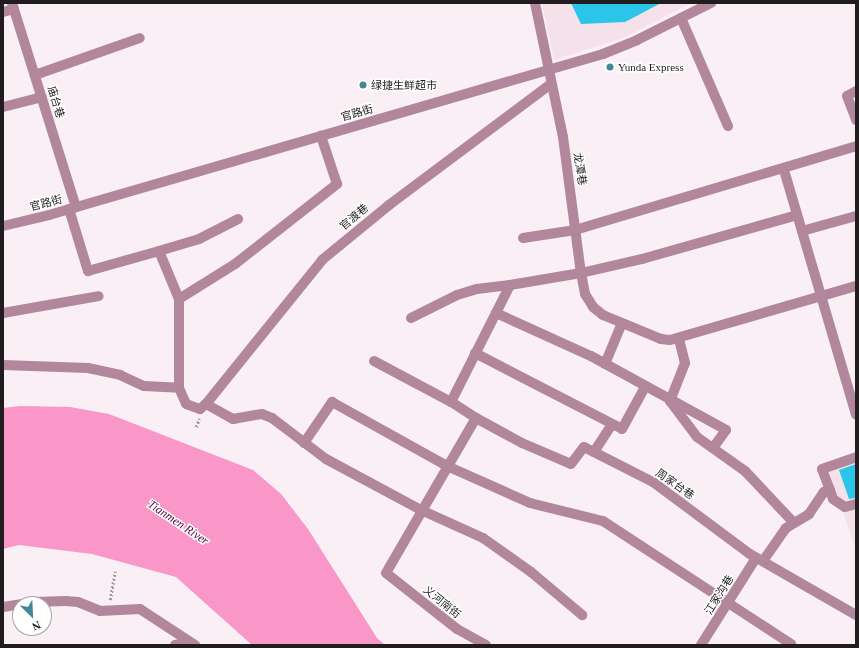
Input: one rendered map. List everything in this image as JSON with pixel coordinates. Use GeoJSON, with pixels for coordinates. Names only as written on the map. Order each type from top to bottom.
{"type":"FeatureCollection","features":[{"type":"Feature","properties":{"kind":"street","name":"龙潭巷"},"geometry":{"type":"LineString","coordinates":[[535,3],[563,137],[585,294],[593,307],[603,315],[661,339],[679,339],[856,286]]}},
{"type":"Feature","properties":{"kind":"street","name":"官路街"},"geometry":{"type":"LineString","coordinates":[[3,226],[72,208],[619,48],[711,3]]}},
{"type":"Feature","properties":{"kind":"street"},"geometry":{"type":"LineString","coordinates":[[3,12],[13,6]]}},
{"type":"Feature","properties":{"kind":"street","name":"庙台巷"},"geometry":{"type":"LineString","coordinates":[[13,6],[42,97],[88,271],[159,251]]}},
{"type":"Feature","properties":{"kind":"street"},"geometry":{"type":"LineString","coordinates":[[681,18],[728,126]]}},
{"type":"Feature","properties":{"kind":"street"},"geometry":{"type":"LineString","coordinates":[[35,75],[140,38]]}},
{"type":"Feature","properties":{"kind":"street","name":"官渡巷"},"geometry":{"type":"LineString","coordinates":[[206,404],[322,260],[388,204],[551,84]]}},
{"type":"Feature","properties":{"kind":"street"},"geometry":{"type":"LineString","coordinates":[[856,91],[847,96],[856,120]]}},
{"type":"Feature","properties":{"kind":"street"},"geometry":{"type":"LineString","coordinates":[[3,107],[42,97]]}},
{"type":"Feature","properties":{"kind":"street"},"geometry":{"type":"LineString","coordinates":[[179,299],[234,264],[337,184],[321,136]]}},
{"type":"Feature","properties":{"kind":"street"},"geometry":{"type":"LineString","coordinates":[[523,238],[575,230],[784,170],[856,146]]}},
{"type":"Feature","properties":{"kind":"street"},"geometry":{"type":"LineString","coordinates":[[784,170],[856,416]]}},
{"type":"Feature","properties":{"kind":"street"},"geometry":{"type":"LineString","coordinates":[[411,318],[457,295],[477,289],[581,273],[797,215]]}},
{"type":"Feature","properties":{"kind":"street"},"geometry":{"type":"LineString","coordinates":[[802,231],[856,216]]}},
{"type":"Feature","properties":{"kind":"street"},"geometry":{"type":"LineString","coordinates":[[238,219],[199,239],[159,251],[179,299],[179,388],[186,404],[200,409],[206,404],[233,419],[262,414],[272,418],[326,459],[421,510],[482,538],[531,572],[582,615]]}},
{"type":"Feature","properties":{"kind":"street"},"geometry":{"type":"LineString","coordinates":[[451,402],[510,285]]}},
{"type":"Feature","properties":{"kind":"street"},"geometry":{"type":"LineString","coordinates":[[3,313],[99,296]]}},
{"type":"Feature","properties":{"kind":"street"},"geometry":{"type":"LineString","coordinates":[[496,313],[605,364],[670,401],[726,430],[713,448]]}},
{"type":"Feature","properties":{"kind":"street"},"geometry":{"type":"LineString","coordinates":[[605,364],[622,323]]}},
{"type":"Feature","properties":{"kind":"street"},"geometry":{"type":"LineString","coordinates":[[670,401],[685,363],[679,339]]}},
{"type":"Feature","properties":{"kind":"street"},"geometry":{"type":"LineString","coordinates":[[475,353],[622,429],[645,387]]}},
{"type":"Feature","properties":{"kind":"street"},"geometry":{"type":"LineString","coordinates":[[374,361],[451,402],[476,418],[522,443],[571,464],[584,447],[594,452],[612,424]]}},
{"type":"Feature","properties":{"kind":"street"},"geometry":{"type":"LineString","coordinates":[[3,365],[88,368],[120,375],[144,386],[179,388]]}},
{"type":"Feature","properties":{"kind":"street"},"geometry":{"type":"LineString","coordinates":[[670,401],[690,430],[745,471],[793,522],[809,514],[824,492],[830,490]]}},
{"type":"Feature","properties":{"kind":"street"},"geometry":{"type":"LineString","coordinates":[[304,443],[332,402],[447,466],[530,503],[603,522],[727,604],[791,644]]}},
{"type":"Feature","properties":{"kind":"street"},"geometry":{"type":"LineString","coordinates":[[421,510],[476,418]]}},
{"type":"Feature","properties":{"kind":"street","name":"周家台巷"},"geometry":{"type":"LineString","coordinates":[[594,452],[653,482],[760,560],[856,615]]}},
{"type":"Feature","properties":{"kind":"street"},"geometry":{"type":"LineString","coordinates":[[856,457],[822,469],[833,499],[845,507],[856,504]]}},
{"type":"Feature","properties":{"kind":"street","name":"义河南街"},"geometry":{"type":"LineString","coordinates":[[421,510],[386,573],[457,629],[486,645]]}},
{"type":"Feature","properties":{"kind":"street","name":"江家沟巷"},"geometry":{"type":"LineString","coordinates":[[701,645],[727,604],[760,560],[793,522]]}},
{"type":"Feature","properties":{"kind":"street"},"geometry":{"type":"LineString","coordinates":[[3,607],[34,602],[66,601],[78,602],[97,611],[140,609],[192,643]]}},
{"type":"Feature","properties":{"kind":"street"},"geometry":{"type":"LineString","coordinates":[[174,645],[192,643]]}},
{"type":"Feature","properties":{"kind":"path"},"geometry":{"type":"LineString","coordinates":[[103,602],[109,602],[115,571]]}},
{"type":"Feature","properties":{"kind":"shaded area"},"geometry":{"type":"Polygon","coordinates":[[[542,3],[691,3],[623,38],[554,60],[542,3]]]}},
{"type":"Feature","properties":{"kind":"shaded area"},"geometry":{"type":"Polygon","coordinates":[[[856,459],[856,550],[828,468],[856,459]]]}},
{"type":"Feature","properties":{"kind":"water","name":"Tianmen River"},"geometry":{"type":"Polygon","coordinates":[[[20,406],[70,407],[109,414],[253,470],[281,494],[308,529],[377,638],[385,645],[252,645],[176,577],[92,554],[19,545],[3,549],[3,408],[20,406]]]}},
{"type":"Feature","properties":{"kind":"building"},"geometry":{"type":"Polygon","coordinates":[[[571,3],[661,3],[625,22],[581,24],[571,3]]]}},
{"type":"Feature","properties":{"kind":"building"},"geometry":{"type":"Polygon","coordinates":[[[856,464],[856,498],[849,499],[839,470],[856,464]]]}},
{"type":"Feature","properties":{"kind":"place","name":"Yunda Express"},"geometry":{"type":"Point","coordinates":[610,67]}},
{"type":"Feature","properties":{"kind":"place","name":"绿捷生鲜超市"},"geometry":{"type":"Point","coordinates":[363,85]}}]}
